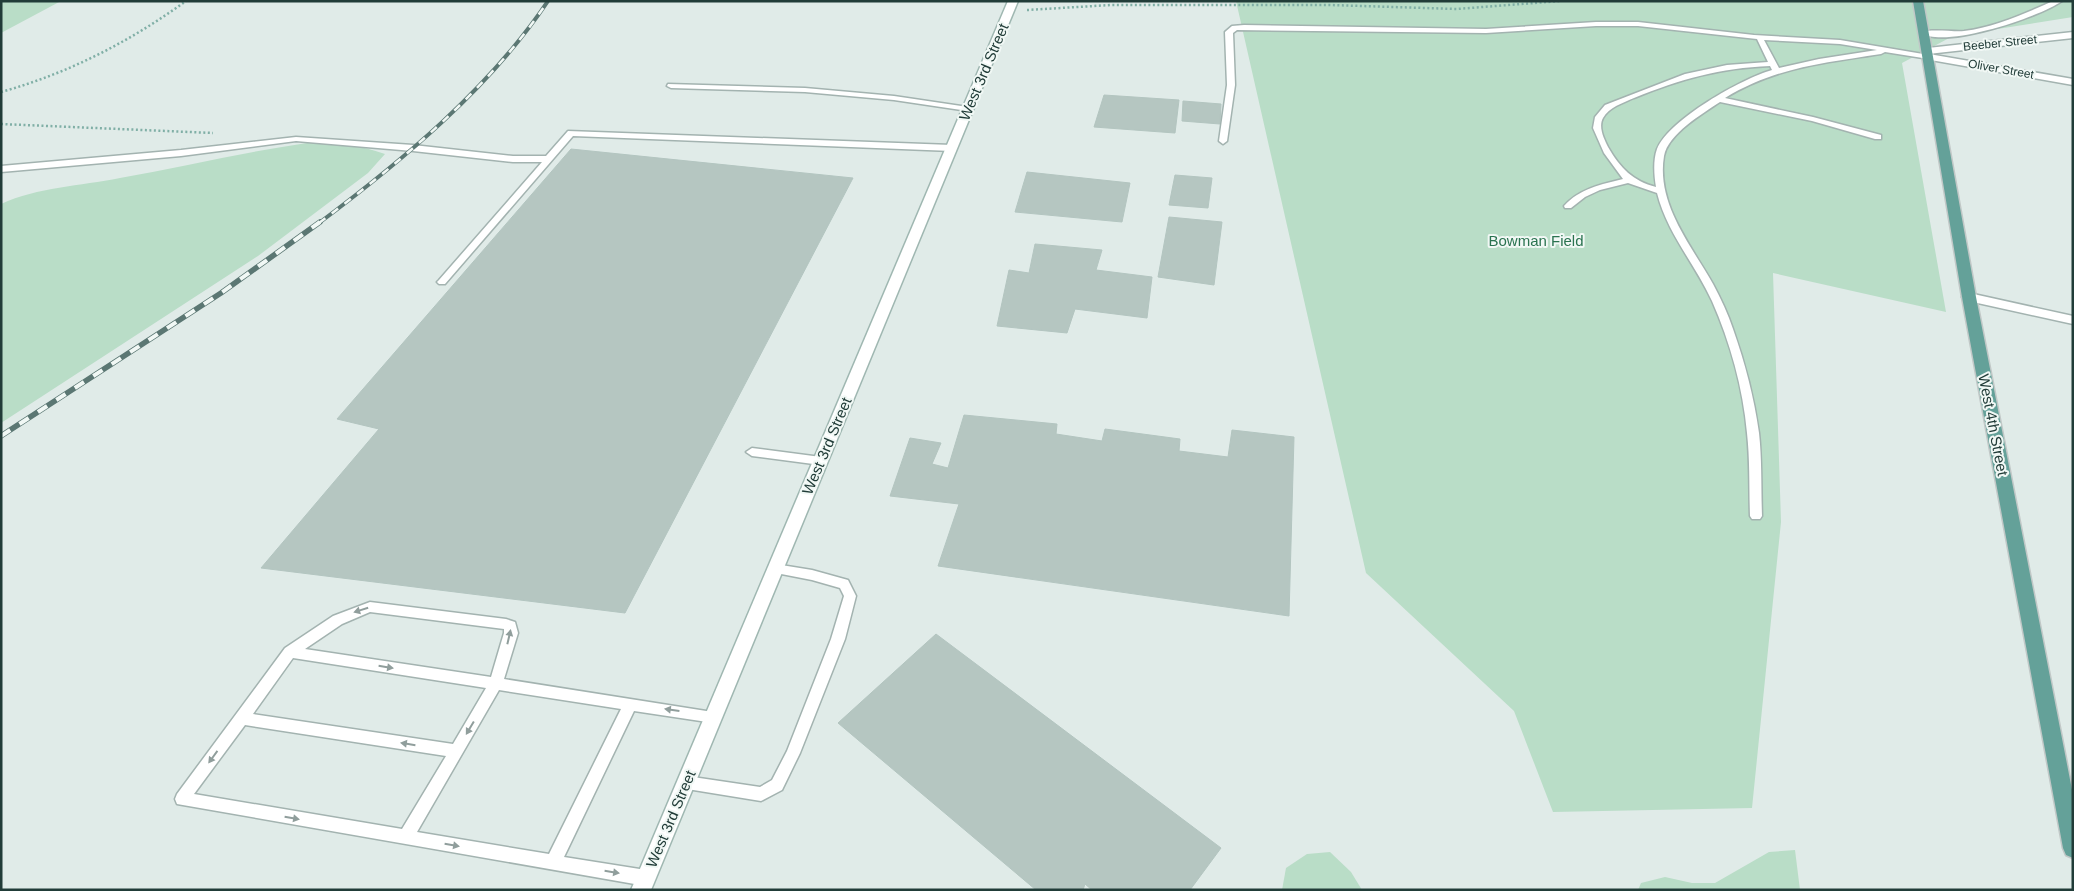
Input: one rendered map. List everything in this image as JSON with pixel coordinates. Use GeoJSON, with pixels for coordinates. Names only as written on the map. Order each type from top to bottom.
{"type":"FeatureCollection","features":[{"type":"Feature","properties":{"kind":"main road","name":"West 4th Street"},"geometry":{"type":"LineString","coordinates":[[1918,1],[1929,54],[1970,297],[2073,848]]}},
{"type":"Feature","properties":{"kind":"main road","name":"West 3rd Street"},"geometry":{"type":"LineString","coordinates":[[644,884],[1011,7]]}},
{"type":"Feature","properties":{"kind":"main road","name":"Beeber Street"},"geometry":{"type":"LineString","coordinates":[[1929,54],[2073,35]]}},
{"type":"Feature","properties":{"kind":"main road","name":"Oliver Street"},"geometry":{"type":"LineString","coordinates":[[1929,54],[2073,82]]}},
{"type":"Feature","properties":{"kind":"main road"},"geometry":{"type":"LineString","coordinates":[[1970,297],[2073,320]]}},
{"type":"Feature","properties":{"kind":"lane"},"geometry":{"type":"LineString","coordinates":[[1925,34],[1968,35],[2012,21],[2060,1]]}},
{"type":"Feature","properties":{"kind":"lane"},"geometry":{"type":"LineString","coordinates":[[1223,140],[1231,85],[1229,32],[1235,28],[1486,31],[1618,23],[1759,37],[1840,42],[1929,54]]}},
{"type":"Feature","properties":{"kind":"lane"},"geometry":{"type":"LineString","coordinates":[[1759,37],[1775,68]]}},
{"type":"Feature","properties":{"kind":"lane"},"geometry":{"type":"LineString","coordinates":[[1662,192],[1629,180],[1609,155],[1599,137],[1596,124],[1600,114],[1608,107],[1696,71],[1737,64],[1775,68],[1890,50]]}},
{"type":"Feature","properties":{"kind":"lane"},"geometry":{"type":"LineString","coordinates":[[1756,516],[1753,434],[1744,382],[1722,313],[1670,216],[1662,192],[1660,163],[1662,148],[1669,138],[1718,99],[1775,68]]}},
{"type":"Feature","properties":{"kind":"lane"},"geometry":{"type":"LineString","coordinates":[[671,86],[804,90],[894,98],[968,109]]}},
{"type":"Feature","properties":{"kind":"lane"},"geometry":{"type":"LineString","coordinates":[[1718,99],[1813,119],[1878,137]]}},
{"type":"Feature","properties":{"kind":"lane"},"geometry":{"type":"LineString","coordinates":[[442,282],[571,133],[952,148]]}},
{"type":"Feature","properties":{"kind":"lane"},"geometry":{"type":"LineString","coordinates":[[1,169],[181,153],[296,139],[413,148],[513,159],[549,159]]}},
{"type":"Feature","properties":{"kind":"lane"},"geometry":{"type":"LineString","coordinates":[[1568,206],[1578,196],[1603,186],[1629,180]]}},
{"type":"Feature","properties":{"kind":"lane"},"geometry":{"type":"LineString","coordinates":[[752,452],[821,461]]}},
{"type":"Feature","properties":{"kind":"lane"},"geometry":{"type":"LineString","coordinates":[[686,782],[762,794],[777,785],[793,753],[838,639],[850,596],[844,584],[812,575],[775,569]]}},
{"type":"Feature","properties":{"kind":"lane"},"geometry":{"type":"LineString","coordinates":[[406,837],[496,684],[511,633],[510,626],[370,607],[354,611],[324,627],[290,652],[182,799],[553,862],[644,884]]}},
{"type":"Feature","properties":{"kind":"lane"},"geometry":{"type":"LineString","coordinates":[[290,652],[714,717]]}},
{"type":"Feature","properties":{"kind":"lane"},"geometry":{"type":"LineString","coordinates":[[553,862],[630,704]]}},
{"type":"Feature","properties":{"kind":"lane"},"geometry":{"type":"LineString","coordinates":[[242,718],[456,751]]}},
{"type":"Feature","properties":{"kind":"path"},"geometry":{"type":"LineString","coordinates":[[1,92],[51,76],[106,53],[148,29],[186,1]]}},
{"type":"Feature","properties":{"kind":"path"},"geometry":{"type":"LineString","coordinates":[[1011,7],[1330,5],[1457,9],[1560,1]]}},
{"type":"Feature","properties":{"kind":"path"},"geometry":{"type":"LineString","coordinates":[[1,124],[220,133]]}},
{"type":"Feature","properties":{"kind":"green space"},"geometry":{"type":"Polygon","coordinates":[[[1,1],[61,1],[1,33],[1,1]]]}},
{"type":"Feature","properties":{"kind":"green space","name":"Bowman Field"},"geometry":{"type":"Polygon","coordinates":[[[1236,1],[2073,1],[2073,17],[1953,36],[1902,63],[1946,312],[1773,273],[1781,522],[1752,808],[1553,812],[1514,711],[1366,573],[1236,1]]]}},
{"type":"Feature","properties":{"kind":"green space"},"geometry":{"type":"Polygon","coordinates":[[[307,143],[346,145],[366,148],[385,154],[368,173],[258,256],[1,423],[1,204],[44,190],[120,178],[307,143]]]}},
{"type":"Feature","properties":{"kind":"green space"},"geometry":{"type":"Polygon","coordinates":[[[1795,850],[1800,890],[1638,890],[1641,883],[1665,877],[1692,883],[1715,883],[1769,852],[1795,850]]]}},
{"type":"Feature","properties":{"kind":"green space"},"geometry":{"type":"Polygon","coordinates":[[[1330,852],[1351,872],[1362,890],[1282,890],[1286,868],[1307,854],[1330,852]]]}},
{"type":"Feature","properties":{"kind":"building"},"geometry":{"type":"Polygon","coordinates":[[[1104,95],[1179,100],[1175,133],[1094,127],[1104,95]]]}},
{"type":"Feature","properties":{"kind":"building"},"geometry":{"type":"Polygon","coordinates":[[[1183,101],[1221,104],[1220,124],[1182,121],[1183,101]]]}},
{"type":"Feature","properties":{"kind":"building"},"geometry":{"type":"Polygon","coordinates":[[[571,149],[853,178],[625,613],[261,568],[379,429],[337,419],[571,149]]]}},
{"type":"Feature","properties":{"kind":"building"},"geometry":{"type":"Polygon","coordinates":[[[1027,172],[1130,183],[1122,222],[1015,212],[1027,172]]]}},
{"type":"Feature","properties":{"kind":"building"},"geometry":{"type":"Polygon","coordinates":[[[1175,175],[1212,178],[1208,208],[1169,205],[1175,175]]]}},
{"type":"Feature","properties":{"kind":"building"},"geometry":{"type":"Polygon","coordinates":[[[1169,217],[1222,222],[1214,285],[1158,277],[1169,217]]]}},
{"type":"Feature","properties":{"kind":"building"},"geometry":{"type":"Polygon","coordinates":[[[1035,244],[1102,250],[1096,270],[1152,277],[1147,318],[1075,309],[1067,333],[997,326],[1009,270],[1029,273],[1035,244]]]}},
{"type":"Feature","properties":{"kind":"building"},"geometry":{"type":"Polygon","coordinates":[[[964,415],[1057,424],[1056,434],[1102,441],[1105,429],[1180,439],[1179,451],[1228,457],[1232,430],[1294,437],[1289,616],[938,566],[959,504],[890,496],[910,438],[941,443],[932,464],[948,468],[964,415]]]}},
{"type":"Feature","properties":{"kind":"building"},"geometry":{"type":"Polygon","coordinates":[[[936,634],[1221,848],[1190,890],[1092,890],[1085,884],[1083,890],[1036,890],[838,723],[936,634]]]}},
{"type":"Feature","properties":{"kind":"railway"},"geometry":{"type":"LineString","coordinates":[[319,223],[413,148],[472,93],[525,33],[548,1]]}},
{"type":"Feature","properties":{"kind":"railway"},"geometry":{"type":"LineString","coordinates":[[1,436],[221,293],[320,222]]}}]}
